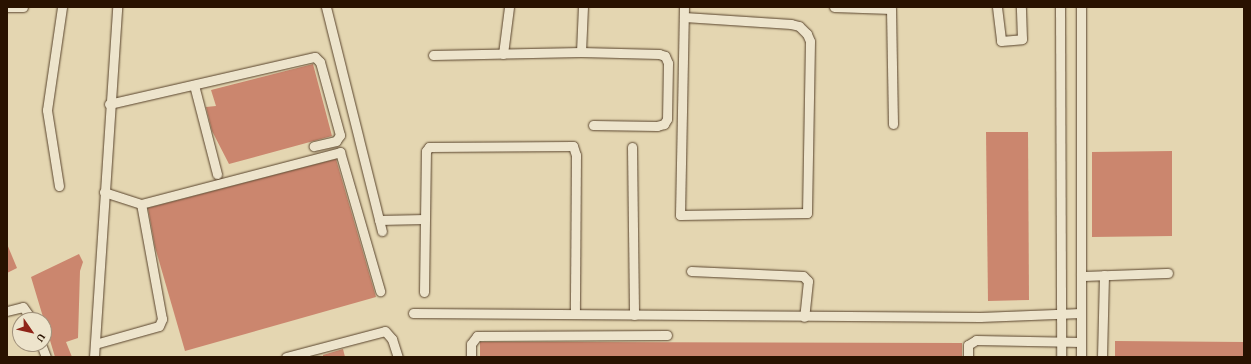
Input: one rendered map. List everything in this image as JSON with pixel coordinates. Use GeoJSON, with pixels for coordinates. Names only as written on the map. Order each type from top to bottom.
{"type":"FeatureCollection","features":[{"type":"Feature","properties":{"kind":"lane"},"geometry":{"type":"LineString","coordinates":[[7,7],[22,7]]}},
{"type":"Feature","properties":{"kind":"lane"},"geometry":{"type":"LineString","coordinates":[[59,186],[47,110],[62,7]]}},
{"type":"Feature","properties":{"kind":"lane"},"geometry":{"type":"LineString","coordinates":[[94,357],[109,104],[117,7]]}},
{"type":"Feature","properties":{"kind":"lane"},"geometry":{"type":"LineString","coordinates":[[326,7],[382,231]]}},
{"type":"Feature","properties":{"kind":"lane"},"geometry":{"type":"LineString","coordinates":[[503,54],[508,7]]}},
{"type":"Feature","properties":{"kind":"lane"},"geometry":{"type":"LineString","coordinates":[[582,52],[583,7]]}},
{"type":"Feature","properties":{"kind":"lane"},"geometry":{"type":"LineString","coordinates":[[684,7],[680,215],[807,213],[810,41],[807,34],[799,26],[791,24],[684,17]]}},
{"type":"Feature","properties":{"kind":"lane"},"geometry":{"type":"LineString","coordinates":[[834,7],[888,8],[893,13],[893,124]]}},
{"type":"Feature","properties":{"kind":"lane"},"geometry":{"type":"LineString","coordinates":[[997,7],[999,38],[1001,41],[1014,41],[1022,39],[1021,7]]}},
{"type":"Feature","properties":{"kind":"lane"},"geometry":{"type":"LineString","coordinates":[[1060,7],[1063,314],[1061,357]]}},
{"type":"Feature","properties":{"kind":"lane"},"geometry":{"type":"LineString","coordinates":[[1081,7],[1081,357]]}},
{"type":"Feature","properties":{"kind":"lane"},"geometry":{"type":"LineString","coordinates":[[433,55],[582,52],[659,54],[665,56],[668,64],[667,119],[664,124],[657,126],[593,125]]}},
{"type":"Feature","properties":{"kind":"lane"},"geometry":{"type":"LineString","coordinates":[[109,104],[318,58],[340,135],[336,141],[314,146]]}},
{"type":"Feature","properties":{"kind":"lane"},"geometry":{"type":"LineString","coordinates":[[194,85],[217,174]]}},
{"type":"Feature","properties":{"kind":"lane"},"geometry":{"type":"LineString","coordinates":[[424,292],[426,151],[429,147],[575,147],[575,314]]}},
{"type":"Feature","properties":{"kind":"lane"},"geometry":{"type":"LineString","coordinates":[[632,147],[634,315]]}},
{"type":"Feature","properties":{"kind":"lane"},"geometry":{"type":"LineString","coordinates":[[104,192],[141,204],[340,152],[380,291]]}},
{"type":"Feature","properties":{"kind":"lane"},"geometry":{"type":"LineString","coordinates":[[95,344],[161,324],[141,204]]}},
{"type":"Feature","properties":{"kind":"lane"},"geometry":{"type":"LineString","coordinates":[[379,220],[425,219]]}},
{"type":"Feature","properties":{"kind":"lane"},"geometry":{"type":"LineString","coordinates":[[691,271],[803,276],[808,281],[804,317]]}},
{"type":"Feature","properties":{"kind":"lane"},"geometry":{"type":"LineString","coordinates":[[1081,276],[1168,273]]}},
{"type":"Feature","properties":{"kind":"lane"},"geometry":{"type":"LineString","coordinates":[[1102,357],[1104,275]]}},
{"type":"Feature","properties":{"kind":"lane"},"geometry":{"type":"LineString","coordinates":[[7,312],[23,308],[26,312]]}},
{"type":"Feature","properties":{"kind":"lane"},"geometry":{"type":"LineString","coordinates":[[413,313],[804,317],[1081,313]]}},
{"type":"Feature","properties":{"kind":"lane"},"geometry":{"type":"LineString","coordinates":[[286,357],[385,331],[392,339],[398,357]]}},
{"type":"Feature","properties":{"kind":"lane"},"geometry":{"type":"LineString","coordinates":[[471,357],[471,344],[477,336],[667,335]]}},
{"type":"Feature","properties":{"kind":"lane"},"geometry":{"type":"LineString","coordinates":[[968,357],[968,345],[976,340],[1081,342]]}},
{"type":"Feature","properties":{"kind":"building"},"geometry":{"type":"Polygon","coordinates":[[[313,64],[332,136],[229,164],[212,131],[206,107],[216,106],[211,90],[313,64]]]}},
{"type":"Feature","properties":{"kind":"building"},"geometry":{"type":"Polygon","coordinates":[[[986,132],[1028,132],[1029,300],[988,301],[986,132]]]}},
{"type":"Feature","properties":{"kind":"building"},"geometry":{"type":"Polygon","coordinates":[[[1172,151],[1172,236],[1092,237],[1092,152],[1172,151]]]}},
{"type":"Feature","properties":{"kind":"building"},"geometry":{"type":"Polygon","coordinates":[[[336,159],[376,297],[185,351],[155,247],[148,208],[336,159]]]}},
{"type":"Feature","properties":{"kind":"building"},"geometry":{"type":"Polygon","coordinates":[[[7,244],[17,268],[7,273],[7,244]]]}},
{"type":"Feature","properties":{"kind":"building"},"geometry":{"type":"Polygon","coordinates":[[[79,254],[83,262],[80,271],[78,338],[66,342],[72,357],[55,357],[52,347],[52,312],[42,312],[31,277],[79,254]]]}},
{"type":"Feature","properties":{"kind":"building"},"geometry":{"type":"Polygon","coordinates":[[[1115,341],[1244,342],[1244,357],[1115,357],[1115,341]]]}},
{"type":"Feature","properties":{"kind":"building"},"geometry":{"type":"Polygon","coordinates":[[[480,342],[962,343],[962,357],[480,357],[480,342]]]}},
{"type":"Feature","properties":{"kind":"building"},"geometry":{"type":"Polygon","coordinates":[[[343,349],[345,357],[323,357],[323,355],[343,349]]]}}]}
